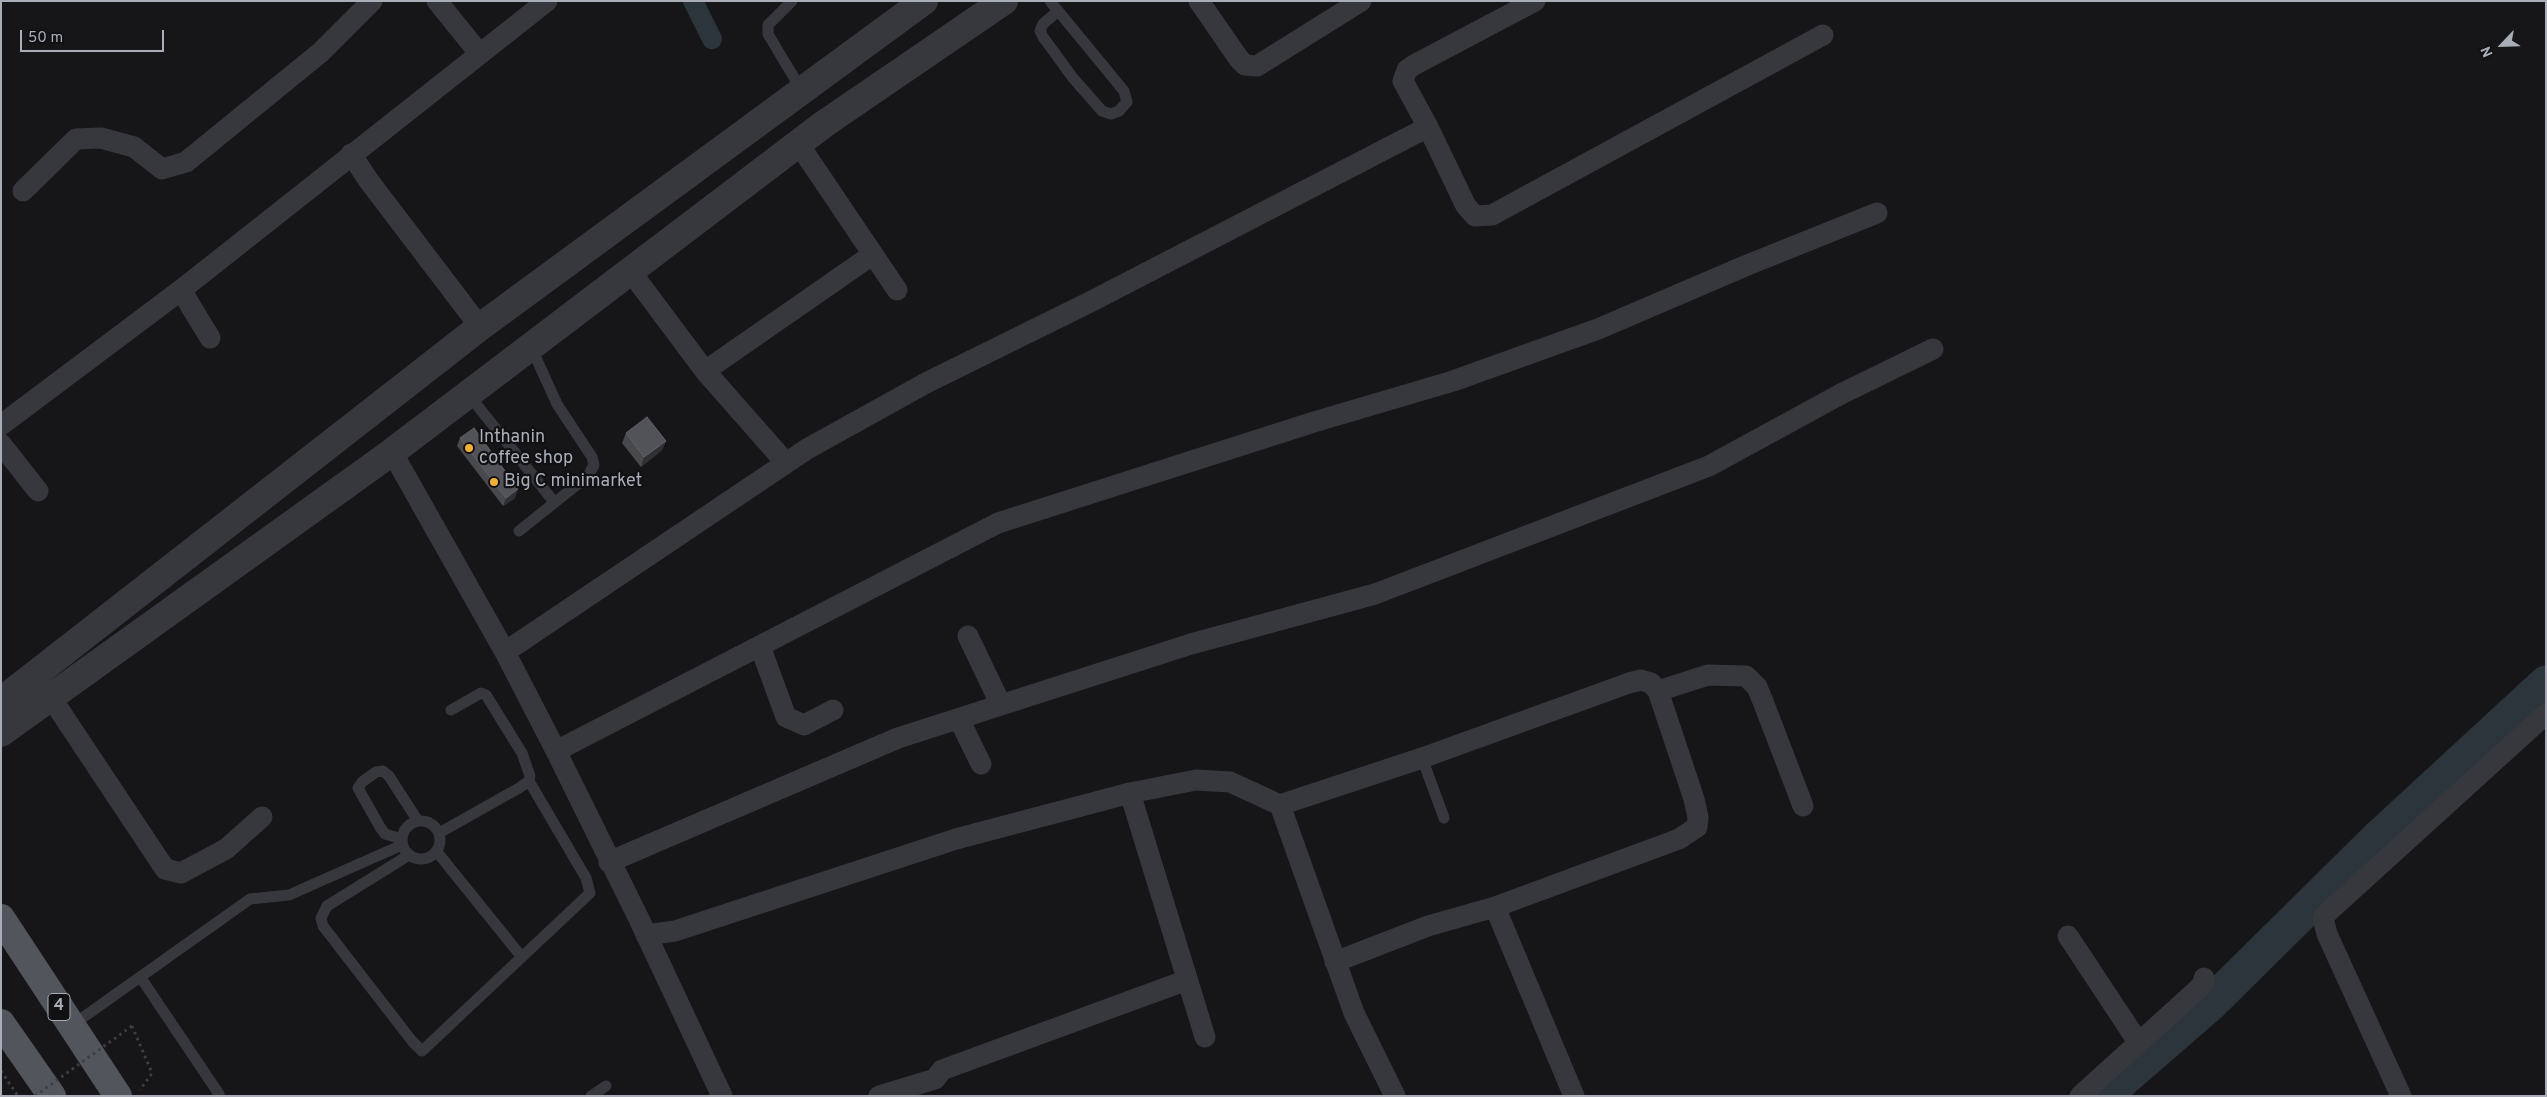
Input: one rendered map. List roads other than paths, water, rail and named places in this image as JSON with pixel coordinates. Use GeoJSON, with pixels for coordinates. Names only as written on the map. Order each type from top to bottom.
{"type":"FeatureCollection","features":[{"type":"Feature","properties":{"kind":"main road","name":"4"},"geometry":{"type":"LineString","coordinates":[[1,918],[118,1096]]}},
{"type":"Feature","properties":{"kind":"main road"},"geometry":{"type":"LineString","coordinates":[[2,1027],[52,1096]]}},
{"type":"Feature","properties":{"kind":"street"},"geometry":{"type":"LineString","coordinates":[[23,191],[76,139],[101,138],[134,147],[162,169],[186,162],[320,52],[372,1]]}},
{"type":"Feature","properties":{"kind":"street"},"geometry":{"type":"LineString","coordinates":[[437,1],[479,54]]}},
{"type":"Feature","properties":{"kind":"street"},"geometry":{"type":"LineString","coordinates":[[1,425],[180,290],[547,1]]}},
{"type":"Feature","properties":{"kind":"street"},"geometry":{"type":"LineString","coordinates":[[1,701],[480,327],[924,1]]}},
{"type":"Feature","properties":{"kind":"street"},"geometry":{"type":"LineString","coordinates":[[1,733],[52,699],[469,395],[798,143],[1004,1]]}},
{"type":"Feature","properties":{"kind":"street"},"geometry":{"type":"LineString","coordinates":[[1199,1],[1239,59],[1245,65],[1252,66],[1263,63],[1338,7],[1361,1]]}},
{"type":"Feature","properties":{"kind":"street"},"geometry":{"type":"LineString","coordinates":[[1535,1],[1407,70],[1403,81],[1428,127],[1466,206],[1475,216],[1492,215],[1823,35]]}},
{"type":"Feature","properties":{"kind":"street"},"geometry":{"type":"LineString","coordinates":[[504,652],[786,463],[926,383],[1101,296],[1428,127]]}},
{"type":"Feature","properties":{"kind":"street"},"geometry":{"type":"LineString","coordinates":[[798,143],[897,290]]}},
{"type":"Feature","properties":{"kind":"street"},"geometry":{"type":"LineString","coordinates":[[352,154],[369,181],[480,327]]}},
{"type":"Feature","properties":{"kind":"street"},"geometry":{"type":"LineString","coordinates":[[556,751],[998,523],[1047,505],[1453,381],[1598,329],[1745,266],[1877,213]]}},
{"type":"Feature","properties":{"kind":"street"},"geometry":{"type":"LineString","coordinates":[[706,371],[872,254]]}},
{"type":"Feature","properties":{"kind":"street"},"geometry":{"type":"LineString","coordinates":[[631,272],[706,371],[786,463]]}},
{"type":"Feature","properties":{"kind":"street"},"geometry":{"type":"LineString","coordinates":[[180,290],[210,338]]}},
{"type":"Feature","properties":{"kind":"street"},"geometry":{"type":"LineString","coordinates":[[609,862],[898,738],[959,719],[1000,703],[1190,644],[1375,594],[1709,466],[1841,394],[1933,349]]}},
{"type":"Feature","properties":{"kind":"street"},"geometry":{"type":"LineString","coordinates":[[1,444],[38,491]]}},
{"type":"Feature","properties":{"kind":"street"},"geometry":{"type":"LineString","coordinates":[[392,452],[504,652],[556,751],[722,1096]]}},
{"type":"Feature","properties":{"kind":"street"},"geometry":{"type":"LineString","coordinates":[[968,636],[1000,703]]}},
{"type":"Feature","properties":{"kind":"street"},"geometry":{"type":"LineString","coordinates":[[760,646],[786,716],[804,725],[833,710]]}},
{"type":"Feature","properties":{"kind":"street"},"geometry":{"type":"LineString","coordinates":[[1658,691],[1708,674],[1746,676],[1757,688],[1803,806]]}},
{"type":"Feature","properties":{"kind":"street"},"geometry":{"type":"LineString","coordinates":[[646,935],[675,931],[956,839],[1130,793],[1210,779],[1230,782],[1280,805],[1422,758],[1629,683],[1640,680],[1651,683],[1658,691],[1694,799],[1698,827],[1679,839],[1495,908],[1428,926],[1335,962]]}},
{"type":"Feature","properties":{"kind":"street"},"geometry":{"type":"LineString","coordinates":[[52,699],[165,869],[181,873],[226,849],[262,816]]}},
{"type":"Feature","properties":{"kind":"street"},"geometry":{"type":"LineString","coordinates":[[2401,1096],[2327,934],[2323,918],[2546,714]]}},
{"type":"Feature","properties":{"kind":"street"},"geometry":{"type":"LineString","coordinates":[[959,719],[981,764]]}},
{"type":"Feature","properties":{"kind":"street"},"geometry":{"type":"LineString","coordinates":[[1130,793],[1205,1038]]}},
{"type":"Feature","properties":{"kind":"street"},"geometry":{"type":"LineString","coordinates":[[1280,805],[1354,1013],[1395,1096]]}},
{"type":"Feature","properties":{"kind":"street"},"geometry":{"type":"LineString","coordinates":[[1495,908],[1574,1096]]}},
{"type":"Feature","properties":{"kind":"street"},"geometry":{"type":"LineString","coordinates":[[2068,936],[2138,1042]]}},
{"type":"Feature","properties":{"kind":"street"},"geometry":{"type":"LineString","coordinates":[[2080,1096],[2196,991],[2204,978]]}},
{"type":"Feature","properties":{"kind":"street"},"geometry":{"type":"LineString","coordinates":[[891,1094],[935,1079],[942,1070],[1187,980]]}},
{"type":"Feature","properties":{"kind":"lane"},"geometry":{"type":"LineString","coordinates":[[792,1],[768,25],[768,34],[802,91]]}},
{"type":"Feature","properties":{"kind":"lane"},"geometry":{"type":"LineString","coordinates":[[1050,1],[1124,91],[1127,102],[1120,111],[1111,114],[1102,112],[1042,37],[1040,31],[1043,24],[1058,11]]}},
{"type":"Feature","properties":{"kind":"lane"},"geometry":{"type":"LineString","coordinates":[[519,531],[588,476],[594,465],[592,456],[557,404],[531,347]]}},
{"type":"Feature","properties":{"kind":"lane"},"geometry":{"type":"LineString","coordinates":[[469,395],[554,502]]}},
{"type":"Feature","properties":{"kind":"lane"},"geometry":{"type":"LineString","coordinates":[[71,1026],[250,899],[289,895],[402,842],[407,828],[418,821],[430,823],[439,833],[440,839],[437,852],[423,860],[409,856],[327,906],[321,918],[323,926],[412,1041],[422,1050],[590,893],[586,878],[529,781],[530,776],[522,752],[486,695],[481,693],[451,710]]}},
{"type":"Feature","properties":{"kind":"lane"},"geometry":{"type":"LineString","coordinates":[[1422,758],[1444,818]]}},
{"type":"Feature","properties":{"kind":"lane"},"geometry":{"type":"LineString","coordinates":[[409,856],[402,842],[385,834],[358,788],[362,782],[376,772],[383,771],[389,776],[418,821]]}},
{"type":"Feature","properties":{"kind":"lane"},"geometry":{"type":"LineString","coordinates":[[439,833],[529,781]]}},
{"type":"Feature","properties":{"kind":"lane"},"geometry":{"type":"LineString","coordinates":[[437,852],[521,956]]}},
{"type":"Feature","properties":{"kind":"lane"},"geometry":{"type":"LineString","coordinates":[[141,978],[219,1094],[217,1096]]}},
{"type":"Feature","properties":{"kind":"lane"},"geometry":{"type":"LineString","coordinates":[[591,1096],[606,1086]]}},
{"type":"Feature","properties":{"kind":"waterway"},"geometry":{"type":"LineString","coordinates":[[693,1],[712,39]]}},
{"type":"Feature","properties":{"kind":"waterway"},"geometry":{"type":"LineString","coordinates":[[2104,1096],[2210,1004],[2379,837],[2546,683]]}},
{"type":"Feature","properties":{"kind":"place","name":"Inthanin coffee shop"},"geometry":{"type":"Point","coordinates":[469,448]}},
{"type":"Feature","properties":{"kind":"place","name":"Big C minimarket"},"geometry":{"type":"Point","coordinates":[494,482]}}]}
